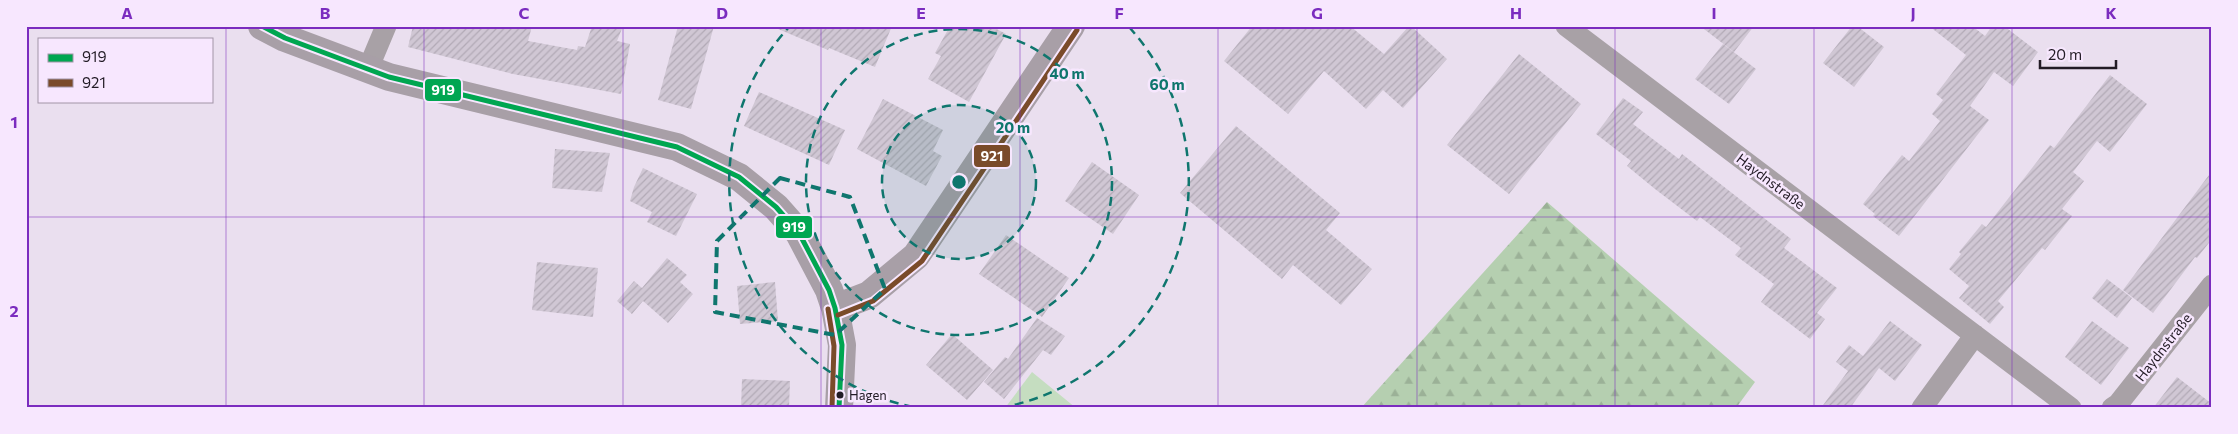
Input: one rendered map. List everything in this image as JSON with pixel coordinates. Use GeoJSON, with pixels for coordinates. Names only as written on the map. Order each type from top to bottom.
{"type":"FeatureCollection","features":[{"type":"Feature","properties":{"kind":"main road"},"geometry":{"type":"LineString","coordinates":[[262,26],[285,38],[390,77],[677,146],[739,178],[776,207],[798,233],[830,290],[842,345],[839,408]]}},
{"type":"Feature","properties":{"kind":"main road"},"geometry":{"type":"LineString","coordinates":[[835,308],[870,295],[916,256],[1070,26]]}},
{"type":"Feature","properties":{"kind":"street"},"geometry":{"type":"LineString","coordinates":[[368,69],[386,26]]}},
{"type":"Feature","properties":{"kind":"street","name":"Haydnstraße"},"geometry":{"type":"LineString","coordinates":[[1566,26],[2071,408]]}},
{"type":"Feature","properties":{"kind":"street","name":"Haydnstraße"},"geometry":{"type":"LineString","coordinates":[[2112,408],[2118,404],[2209,296]]}},
{"type":"Feature","properties":{"kind":"street"},"geometry":{"type":"LineString","coordinates":[[1922,408],[1975,335]]}},
{"type":"Feature","properties":{"kind":"highlighted area"},"geometry":{"type":"Polygon","coordinates":[[[780,178],[850,197],[885,289],[835,335],[715,312],[717,241],[780,178]]]}},
{"type":"Feature","properties":{"kind":"green space"},"geometry":{"type":"Polygon","coordinates":[[[1547,202],[1755,382],[1736,408],[1361,408],[1547,202]]]}},
{"type":"Feature","properties":{"kind":"green space"},"geometry":{"type":"Polygon","coordinates":[[[1032,372],[1076,408],[1005,408],[1032,372]]]}},
{"type":"Feature","properties":{"kind":"building"},"geometry":{"type":"Polygon","coordinates":[[[413,26],[532,26],[528,41],[577,50],[578,46],[585,47],[592,26],[623,26],[617,41],[630,44],[621,94],[513,74],[408,47],[413,26]]]}},
{"type":"Feature","properties":{"kind":"building"},"geometry":{"type":"Polygon","coordinates":[[[678,26],[714,26],[691,109],[658,100],[678,26]]]}},
{"type":"Feature","properties":{"kind":"building"},"geometry":{"type":"Polygon","coordinates":[[[771,26],[892,26],[875,67],[771,26]]]}},
{"type":"Feature","properties":{"kind":"building"},"geometry":{"type":"Polygon","coordinates":[[[950,26],[991,26],[1006,34],[969,102],[928,79],[941,56],[935,53],[950,26]]]}},
{"type":"Feature","properties":{"kind":"building"},"geometry":{"type":"Polygon","coordinates":[[[1252,26],[1350,26],[1384,54],[1411,26],[1447,59],[1403,108],[1383,90],[1366,109],[1324,71],[1288,114],[1224,61],[1252,26]]]}},
{"type":"Feature","properties":{"kind":"building"},"geometry":{"type":"Polygon","coordinates":[[[1700,26],[1754,26],[1734,52],[1700,26]]]}},
{"type":"Feature","properties":{"kind":"building"},"geometry":{"type":"Polygon","coordinates":[[[1852,26],[1857,26],[1884,47],[1854,87],[1823,63],[1852,26]]]}},
{"type":"Feature","properties":{"kind":"building"},"geometry":{"type":"Polygon","coordinates":[[[1929,26],[1972,26],[1985,36],[1992,26],[2004,26],[2038,52],[2013,86],[1994,72],[1970,106],[1989,120],[1899,236],[1873,216],[1875,214],[1863,204],[1902,155],[1909,161],[1940,121],[1932,114],[1943,100],[1936,94],[1966,55],[1929,26]]]}},
{"type":"Feature","properties":{"kind":"building"},"geometry":{"type":"Polygon","coordinates":[[[1723,44],[1756,69],[1729,104],[1695,79],[1723,44]]]}},
{"type":"Feature","properties":{"kind":"building"},"geometry":{"type":"Polygon","coordinates":[[[1519,54],[1581,104],[1509,194],[1447,145],[1519,54]]]}},
{"type":"Feature","properties":{"kind":"building"},"geometry":{"type":"Polygon","coordinates":[[[2110,75],[2147,104],[2110,152],[2097,141],[2073,172],[2084,181],[2062,209],[2072,216],[2045,250],[2042,248],[1998,301],[2004,307],[1990,324],[1959,298],[1969,286],[1949,269],[1961,254],[1959,252],[1982,224],[1986,227],[2050,145],[2054,148],[2110,75]]]}},
{"type":"Feature","properties":{"kind":"building"},"geometry":{"type":"Polygon","coordinates":[[[759,92],[845,130],[829,165],[744,126],[759,92]]]}},
{"type":"Feature","properties":{"kind":"building"},"geometry":{"type":"Polygon","coordinates":[[[1623,98],[1643,112],[1633,124],[1679,159],[1682,154],[1791,239],[1784,248],[1837,288],[1817,313],[1825,319],[1810,339],[1761,302],[1774,284],[1735,255],[1741,248],[1700,217],[1697,221],[1655,189],[1627,166],[1631,161],[1596,134],[1623,98]]]}},
{"type":"Feature","properties":{"kind":"building"},"geometry":{"type":"Polygon","coordinates":[[[883,99],[943,130],[933,151],[942,156],[926,186],[857,149],[883,99]]]}},
{"type":"Feature","properties":{"kind":"building"},"geometry":{"type":"Polygon","coordinates":[[[1236,126],[1340,213],[1326,230],[1372,269],[1341,305],[1293,265],[1282,279],[1180,193],[1236,126]]]}},
{"type":"Feature","properties":{"kind":"building"},"geometry":{"type":"Polygon","coordinates":[[[555,149],[610,153],[602,192],[552,188],[555,149]]]}},
{"type":"Feature","properties":{"kind":"building"},"geometry":{"type":"Polygon","coordinates":[[[1092,162],[1139,195],[1113,234],[1065,201],[1092,162]]]}},
{"type":"Feature","properties":{"kind":"building"},"geometry":{"type":"Polygon","coordinates":[[[643,168],[697,194],[676,236],[647,222],[652,212],[630,201],[643,168]]]}},
{"type":"Feature","properties":{"kind":"building"},"geometry":{"type":"Polygon","coordinates":[[[2212,171],[2212,239],[2197,258],[2195,257],[2153,313],[2123,290],[2212,171]]]}},
{"type":"Feature","properties":{"kind":"building"},"geometry":{"type":"Polygon","coordinates":[[[1006,235],[1069,278],[1042,317],[979,274],[1006,235]]]}},
{"type":"Feature","properties":{"kind":"building"},"geometry":{"type":"Polygon","coordinates":[[[667,258],[687,275],[680,282],[693,294],[668,323],[643,301],[632,314],[617,301],[634,281],[642,288],[667,258]]]}},
{"type":"Feature","properties":{"kind":"building"},"geometry":{"type":"Polygon","coordinates":[[[537,262],[598,268],[593,317],[532,310],[537,262]]]}},
{"type":"Feature","properties":{"kind":"building"},"geometry":{"type":"Polygon","coordinates":[[[2107,279],[2132,298],[2117,318],[2092,298],[2107,279]]]}},
{"type":"Feature","properties":{"kind":"building"},"geometry":{"type":"Polygon","coordinates":[[[775,282],[778,321],[740,324],[737,286],[775,282]]]}},
{"type":"Feature","properties":{"kind":"building"},"geometry":{"type":"Polygon","coordinates":[[[1037,318],[1065,336],[1051,355],[1043,350],[1004,399],[984,382],[1005,357],[1008,359],[1037,318]]]}},
{"type":"Feature","properties":{"kind":"building"},"geometry":{"type":"Polygon","coordinates":[[[1890,321],[1922,345],[1895,381],[1879,368],[1850,408],[1821,408],[1848,371],[1836,362],[1849,345],[1863,356],[1890,321]]]}},
{"type":"Feature","properties":{"kind":"building"},"geometry":{"type":"Polygon","coordinates":[[[2092,321],[2129,348],[2101,385],[2065,357],[2092,321]]]}},
{"type":"Feature","properties":{"kind":"building"},"geometry":{"type":"Polygon","coordinates":[[[952,334],[993,370],[967,400],[926,365],[952,334]]]}},
{"type":"Feature","properties":{"kind":"building"},"geometry":{"type":"Polygon","coordinates":[[[2177,377],[2212,404],[2212,408],[2153,408],[2177,377]]]}},
{"type":"Feature","properties":{"kind":"building"},"geometry":{"type":"Polygon","coordinates":[[[742,379],[790,381],[789,408],[741,408],[742,379]]]}},
{"type":"Feature","properties":{"kind":"transit line","name":"919"},"geometry":{"type":"LineString","coordinates":[[262,26],[285,38],[389,77],[677,147],[739,177],[776,207],[799,233],[829,290],[835,308],[842,345],[839,408]]}},
{"type":"Feature","properties":{"kind":"transit line","name":"921"},"geometry":{"type":"LineString","coordinates":[[838,315],[873,301],[922,261],[1077,30]]}},
{"type":"Feature","properties":{"kind":"transit line","name":"921"},"geometry":{"type":"LineString","coordinates":[[828,309],[834,346],[832,408]]}},
{"type":"Feature","properties":{"kind":"place","name":"Hagen"},"geometry":{"type":"Point","coordinates":[840,395]}}]}
